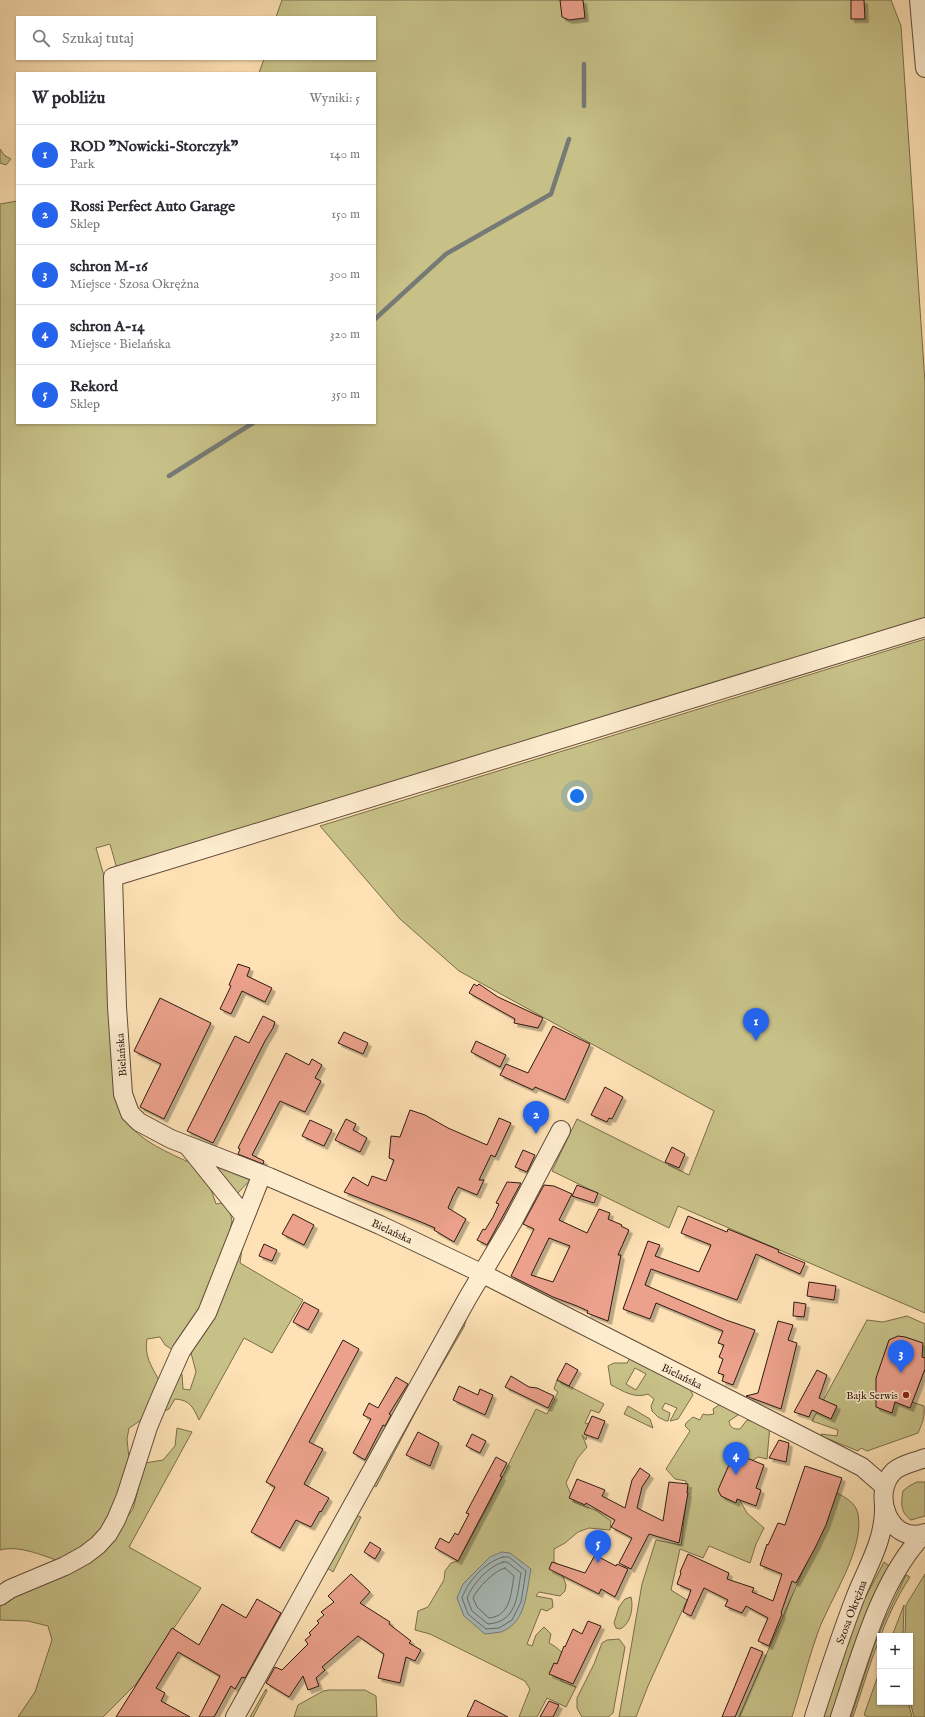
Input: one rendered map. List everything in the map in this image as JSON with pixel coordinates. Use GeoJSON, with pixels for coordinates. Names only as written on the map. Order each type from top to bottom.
{"type":"FeatureCollection","features":[{"type":"Feature","properties":{"kind":"street"},"geometry":{"type":"LineString","coordinates":[[919,0],[925,68]]}},
{"type":"Feature","properties":{"kind":"street","name":"Bielańska"},"geometry":{"type":"LineString","coordinates":[[884,1487],[862,1467],[483,1274],[372,1221],[262,1174],[145,1127],[130,1113],[123,1094],[117,1007],[113,877],[925,627]]}},
{"type":"Feature","properties":{"kind":"street"},"geometry":{"type":"LineString","coordinates":[[235,1717],[467,1299],[483,1274],[561,1130]]}},
{"type":"Feature","properties":{"kind":"street"},"geometry":{"type":"LineString","coordinates":[[187,1145],[245,1216]]}},
{"type":"Feature","properties":{"kind":"street"},"geometry":{"type":"LineString","coordinates":[[0,1596],[10,1589],[65,1566],[85,1555],[98,1545],[108,1534],[120,1513],[148,1426],[160,1396],[181,1351],[207,1313],[262,1174]]}},
{"type":"Feature","properties":{"kind":"street"},"geometry":{"type":"LineString","coordinates":[[884,1487],[894,1470],[901,1466],[923,1459]]}},
{"type":"Feature","properties":{"kind":"street","name":"Bielańska"},"geometry":{"type":"LineString","coordinates":[[862,1467],[894,1470]]}},
{"type":"Feature","properties":{"kind":"street","name":"Szosa Okrężna"},"geometry":{"type":"LineString","coordinates":[[814,1717],[853,1605],[880,1540],[883,1529],[884,1487]]}},
{"type":"Feature","properties":{"kind":"street"},"geometry":{"type":"LineString","coordinates":[[884,1506],[889,1519],[894,1526],[910,1535],[924,1534]]}},
{"type":"Feature","properties":{"kind":"street"},"geometry":{"type":"LineString","coordinates":[[840,1717],[869,1631],[882,1601],[901,1563],[924,1534]]}},
{"type":"Feature","properties":{"kind":"shaded area"},"geometry":{"type":"Polygon","coordinates":[[[282,0],[891,0],[901,26],[925,383],[925,621],[117,869],[110,844],[96,848],[108,890],[130,1126],[155,1146],[204,1169],[216,1204],[221,1203],[229,1207],[232,1221],[225,1256],[203,1310],[173,1350],[165,1345],[160,1337],[147,1339],[147,1355],[159,1380],[150,1408],[137,1423],[129,1428],[127,1439],[130,1468],[99,1535],[59,1561],[22,1550],[0,1550],[0,204],[16,201],[16,424],[376,424],[376,72],[259,72],[264,60],[376,60],[376,16],[276,16],[282,0]]]}},
{"type":"Feature","properties":{"kind":"shaded area"},"geometry":{"type":"Polygon","coordinates":[[[0,149],[4,155],[11,159],[6,165],[0,163],[0,149]]]}},
{"type":"Feature","properties":{"kind":"shaded area"},"geometry":{"type":"Polygon","coordinates":[[[925,639],[925,1313],[678,1206],[669,1228],[552,1171],[577,1119],[689,1175],[714,1111],[459,971],[400,919],[320,826],[925,639]]]}},
{"type":"Feature","properties":{"kind":"shaded area"},"geometry":{"type":"Polygon","coordinates":[[[199,1156],[254,1176],[237,1194],[199,1156]]]}},
{"type":"Feature","properties":{"kind":"shaded area"},"geometry":{"type":"Polygon","coordinates":[[[243,1241],[240,1263],[303,1300],[272,1353],[244,1338],[199,1420],[195,1411],[190,1405],[180,1400],[175,1399],[169,1409],[162,1412],[177,1377],[182,1374],[183,1389],[190,1390],[196,1372],[190,1349],[243,1241]]]}},
{"type":"Feature","properties":{"kind":"shaded area"},"geometry":{"type":"Polygon","coordinates":[[[907,1316],[925,1324],[925,1369],[912,1402],[924,1406],[923,1420],[918,1433],[867,1451],[861,1448],[858,1451],[821,1436],[821,1434],[837,1436],[838,1430],[812,1421],[867,1320],[883,1322],[907,1316]]]}},
{"type":"Feature","properties":{"kind":"shaded area"},"geometry":{"type":"Polygon","coordinates":[[[466,1320],[464,1327],[425,1394],[376,1487],[372,1484],[466,1320]]]}},
{"type":"Feature","properties":{"kind":"shaded area"},"geometry":{"type":"Polygon","coordinates":[[[630,1358],[689,1388],[693,1395],[678,1419],[670,1421],[677,1408],[665,1403],[662,1409],[670,1413],[668,1421],[666,1421],[658,1417],[652,1411],[651,1406],[654,1399],[648,1394],[638,1396],[625,1392],[611,1385],[608,1366],[614,1363],[627,1363],[630,1358]],[[635,1368],[626,1384],[636,1390],[646,1374],[635,1368]]]}},
{"type":"Feature","properties":{"kind":"shaded area"},"geometry":{"type":"Polygon","coordinates":[[[557,1380],[604,1404],[599,1413],[591,1410],[585,1423],[589,1424],[586,1440],[582,1435],[587,1447],[577,1459],[566,1483],[574,1502],[597,1511],[611,1521],[610,1530],[589,1528],[578,1532],[565,1543],[554,1549],[554,1562],[559,1565],[566,1585],[565,1591],[560,1596],[539,1592],[536,1596],[552,1599],[553,1607],[547,1611],[541,1609],[527,1644],[532,1646],[536,1635],[544,1627],[551,1634],[549,1643],[560,1651],[565,1659],[565,1669],[561,1681],[576,1687],[566,1707],[547,1698],[537,1717],[519,1717],[530,1689],[525,1681],[430,1634],[415,1630],[418,1611],[428,1607],[444,1580],[445,1571],[451,1563],[458,1561],[488,1506],[536,1409],[547,1414],[558,1392],[554,1389],[557,1380]]]}},
{"type":"Feature","properties":{"kind":"shaded area"},"geometry":{"type":"Polygon","coordinates":[[[722,1403],[733,1408],[738,1415],[729,1421],[731,1427],[740,1429],[747,1420],[770,1425],[767,1459],[758,1457],[753,1460],[738,1497],[747,1513],[764,1528],[756,1544],[750,1563],[709,1546],[703,1558],[680,1549],[671,1590],[687,1600],[648,1686],[636,1717],[619,1717],[642,1584],[656,1540],[681,1545],[686,1503],[686,1481],[675,1479],[666,1469],[690,1431],[685,1426],[686,1423],[693,1417],[700,1420],[703,1414],[714,1414],[713,1409],[722,1403]]]}},
{"type":"Feature","properties":{"kind":"shaded area"},"geometry":{"type":"Polygon","coordinates":[[[628,1406],[650,1419],[653,1428],[624,1414],[628,1406]]]}},
{"type":"Feature","properties":{"kind":"shaded area"},"geometry":{"type":"Polygon","coordinates":[[[177,1428],[192,1432],[129,1547],[201,1588],[136,1684],[103,1717],[18,1717],[35,1692],[52,1640],[48,1626],[28,1621],[0,1620],[0,1598],[106,1545],[133,1509],[145,1463],[163,1460],[175,1446],[177,1428]]]}},
{"type":"Feature","properties":{"kind":"shaded area"},"geometry":{"type":"Polygon","coordinates":[[[917,1482],[925,1482],[925,1516],[911,1520],[907,1517],[902,1507],[903,1491],[917,1482]]]}},
{"type":"Feature","properties":{"kind":"shaded area"},"geometry":{"type":"Polygon","coordinates":[[[837,1493],[850,1501],[857,1510],[859,1528],[856,1543],[852,1558],[818,1632],[792,1717],[739,1717],[837,1493]]]}},
{"type":"Feature","properties":{"kind":"shaded area"},"geometry":{"type":"Polygon","coordinates":[[[355,1515],[361,1517],[333,1572],[326,1567],[355,1515]]]}},
{"type":"Feature","properties":{"kind":"shaded area"},"geometry":{"type":"Polygon","coordinates":[[[884,1562],[892,1568],[832,1717],[822,1717],[864,1600],[884,1562]]]}},
{"type":"Feature","properties":{"kind":"shaded area"},"geometry":{"type":"Polygon","coordinates":[[[925,1574],[925,1717],[914,1717],[911,1705],[913,1705],[913,1633],[905,1633],[906,1605],[925,1574]]]}},
{"type":"Feature","properties":{"kind":"shaded area"},"geometry":{"type":"Polygon","coordinates":[[[906,1575],[910,1577],[900,1593],[882,1633],[879,1633],[906,1575]]]}},
{"type":"Feature","properties":{"kind":"shaded area"},"geometry":{"type":"Polygon","coordinates":[[[631,1597],[632,1606],[629,1620],[620,1629],[616,1628],[614,1623],[619,1607],[625,1599],[631,1597]]]}},
{"type":"Feature","properties":{"kind":"shaded area"},"geometry":{"type":"Polygon","coordinates":[[[904,1605],[903,1633],[893,1633],[904,1605]]]}},
{"type":"Feature","properties":{"kind":"shaded area"},"geometry":{"type":"Polygon","coordinates":[[[619,1639],[625,1647],[613,1713],[608,1717],[582,1717],[577,1708],[577,1698],[594,1664],[602,1643],[607,1640],[619,1639]]]}},
{"type":"Feature","properties":{"kind":"shaded area"},"geometry":{"type":"Polygon","coordinates":[[[877,1639],[877,1645],[853,1717],[851,1717],[877,1639]]]}},
{"type":"Feature","properties":{"kind":"shaded area"},"geometry":{"type":"Polygon","coordinates":[[[877,1678],[877,1705],[909,1705],[912,1717],[868,1717],[864,1715],[877,1678]]]}},
{"type":"Feature","properties":{"kind":"shaded area"},"geometry":{"type":"Polygon","coordinates":[[[266,1689],[267,1691],[253,1717],[250,1717],[266,1689]]]}},
{"type":"Feature","properties":{"kind":"shaded area"},"geometry":{"type":"Polygon","coordinates":[[[365,1690],[376,1696],[377,1717],[294,1717],[298,1705],[323,1691],[365,1690]]]}},
{"type":"Feature","properties":{"kind":"water"},"geometry":{"type":"Polygon","coordinates":[[[502,1552],[510,1553],[531,1569],[526,1596],[521,1614],[510,1627],[501,1632],[485,1634],[464,1616],[457,1598],[463,1584],[490,1557],[502,1552]]]}},
{"type":"Feature","properties":{"kind":"building"},"geometry":{"type":"Polygon","coordinates":[[[560,0],[583,0],[585,18],[569,20],[562,17],[560,0]]]}},
{"type":"Feature","properties":{"kind":"building"},"geometry":{"type":"Polygon","coordinates":[[[851,0],[864,0],[865,19],[851,19],[851,0]]]}},
{"type":"Feature","properties":{"kind":"building"},"geometry":{"type":"Polygon","coordinates":[[[238,964],[250,968],[247,976],[272,988],[265,1002],[242,991],[231,1014],[220,1009],[231,986],[229,985],[238,964]]]}},
{"type":"Feature","properties":{"kind":"building"},"geometry":{"type":"Polygon","coordinates":[[[474,984],[477,986],[479,984],[498,997],[543,1018],[538,1028],[514,1023],[515,1019],[469,993],[474,984]]]}},
{"type":"Feature","properties":{"kind":"building"},"geometry":{"type":"Polygon","coordinates":[[[160,998],[211,1023],[164,1119],[140,1107],[161,1064],[134,1051],[160,998]]]}},
{"type":"Feature","properties":{"kind":"building"},"geometry":{"type":"Polygon","coordinates":[[[263,1016],[275,1022],[273,1028],[213,1143],[187,1131],[235,1036],[249,1043],[263,1016]]]}},
{"type":"Feature","properties":{"kind":"building"},"geometry":{"type":"Polygon","coordinates":[[[553,1026],[590,1044],[565,1100],[535,1087],[533,1090],[500,1075],[506,1064],[528,1073],[553,1026]]]}},
{"type":"Feature","properties":{"kind":"building"},"geometry":{"type":"Polygon","coordinates":[[[344,1032],[368,1043],[363,1054],[338,1043],[344,1032]]]}},
{"type":"Feature","properties":{"kind":"building"},"geometry":{"type":"Polygon","coordinates":[[[476,1041],[506,1055],[500,1067],[471,1052],[476,1041]]]}},
{"type":"Feature","properties":{"kind":"building"},"geometry":{"type":"Polygon","coordinates":[[[286,1053],[309,1065],[312,1059],[322,1065],[315,1078],[321,1081],[305,1112],[280,1101],[252,1155],[264,1161],[263,1164],[238,1154],[240,1149],[238,1148],[286,1053]]]}},
{"type":"Feature","properties":{"kind":"building"},"geometry":{"type":"Polygon","coordinates":[[[605,1087],[623,1097],[612,1119],[609,1118],[607,1122],[591,1115],[605,1087]]]}},
{"type":"Feature","properties":{"kind":"building"},"geometry":{"type":"Polygon","coordinates":[[[410,1110],[425,1115],[448,1128],[487,1145],[499,1118],[511,1123],[495,1157],[491,1155],[479,1180],[484,1180],[477,1195],[458,1187],[453,1196],[448,1208],[466,1219],[454,1242],[434,1230],[435,1228],[344,1192],[353,1177],[368,1186],[372,1176],[386,1181],[394,1160],[389,1158],[391,1136],[400,1137],[410,1110]]]}},
{"type":"Feature","properties":{"kind":"building"},"geometry":{"type":"Polygon","coordinates":[[[346,1119],[356,1124],[353,1130],[367,1138],[360,1152],[335,1140],[346,1119]]]}},
{"type":"Feature","properties":{"kind":"building"},"geometry":{"type":"Polygon","coordinates":[[[310,1120],[332,1130],[324,1146],[302,1136],[310,1120]]]}},
{"type":"Feature","properties":{"kind":"building"},"geometry":{"type":"Polygon","coordinates":[[[672,1147],[685,1154],[679,1168],[665,1162],[672,1147]]]}},
{"type":"Feature","properties":{"kind":"building"},"geometry":{"type":"Polygon","coordinates":[[[523,1150],[535,1155],[527,1172],[515,1167],[523,1150]]]}},
{"type":"Feature","properties":{"kind":"building"},"geometry":{"type":"Polygon","coordinates":[[[507,1182],[521,1183],[487,1245],[477,1240],[483,1229],[485,1230],[493,1217],[499,1204],[496,1203],[507,1182]]]}},
{"type":"Feature","properties":{"kind":"building"},"geometry":{"type":"Polygon","coordinates":[[[544,1185],[554,1186],[572,1194],[559,1220],[587,1233],[599,1209],[610,1213],[608,1219],[629,1230],[618,1255],[621,1255],[608,1321],[587,1313],[588,1311],[553,1297],[511,1276],[534,1229],[523,1224],[544,1185]],[[549,1238],[531,1275],[553,1282],[570,1246],[549,1238]]]}},
{"type":"Feature","properties":{"kind":"building"},"geometry":{"type":"Polygon","coordinates":[[[577,1185],[598,1193],[594,1203],[572,1196],[577,1185]]]}},
{"type":"Feature","properties":{"kind":"building"},"geometry":{"type":"Polygon","coordinates":[[[293,1214],[314,1225],[304,1245],[282,1234],[293,1214]]]}},
{"type":"Feature","properties":{"kind":"building"},"geometry":{"type":"Polygon","coordinates":[[[688,1216],[727,1232],[728,1229],[779,1250],[778,1252],[805,1263],[800,1274],[756,1254],[737,1300],[651,1269],[645,1285],[726,1320],[755,1330],[733,1385],[722,1381],[724,1375],[718,1373],[723,1359],[719,1357],[724,1345],[718,1343],[723,1331],[656,1303],[650,1319],[623,1309],[648,1241],[660,1245],[655,1256],[699,1272],[711,1245],[681,1233],[688,1216]]]}},
{"type":"Feature","properties":{"kind":"building"},"geometry":{"type":"Polygon","coordinates":[[[264,1244],[277,1250],[272,1261],[259,1256],[264,1244]]]}},
{"type":"Feature","properties":{"kind":"building"},"geometry":{"type":"Polygon","coordinates":[[[809,1282],[836,1286],[834,1300],[807,1296],[809,1282]]]}},
{"type":"Feature","properties":{"kind":"building"},"geometry":{"type":"Polygon","coordinates":[[[304,1302],[319,1310],[308,1330],[293,1322],[304,1302]]]}},
{"type":"Feature","properties":{"kind":"building"},"geometry":{"type":"Polygon","coordinates":[[[794,1302],[806,1304],[804,1317],[793,1316],[794,1302]]]}},
{"type":"Feature","properties":{"kind":"building"},"geometry":{"type":"Polygon","coordinates":[[[778,1321],[793,1325],[788,1340],[797,1343],[781,1409],[746,1396],[758,1393],[778,1321]]]}},
{"type":"Feature","properties":{"kind":"building"},"geometry":{"type":"Polygon","coordinates":[[[898,1336],[923,1343],[922,1357],[925,1358],[925,1369],[910,1408],[895,1402],[892,1413],[876,1407],[876,1378],[889,1340],[898,1336]]]}},
{"type":"Feature","properties":{"kind":"building"},"geometry":{"type":"Polygon","coordinates":[[[343,1340],[359,1349],[309,1442],[323,1449],[304,1484],[329,1498],[311,1527],[296,1520],[280,1548],[251,1532],[275,1487],[266,1482],[343,1340]]]}},
{"type":"Feature","properties":{"kind":"building"},"geometry":{"type":"Polygon","coordinates":[[[566,1363],[578,1370],[569,1386],[557,1380],[566,1363]]]}},
{"type":"Feature","properties":{"kind":"building"},"geometry":{"type":"Polygon","coordinates":[[[817,1370],[827,1375],[819,1398],[837,1406],[831,1419],[812,1410],[809,1417],[794,1412],[817,1370]]]}},
{"type":"Feature","properties":{"kind":"building"},"geometry":{"type":"Polygon","coordinates":[[[511,1376],[529,1387],[537,1388],[554,1396],[548,1408],[505,1387],[511,1376]]]}},
{"type":"Feature","properties":{"kind":"building"},"geometry":{"type":"Polygon","coordinates":[[[396,1377],[408,1384],[389,1414],[391,1415],[385,1426],[383,1425],[365,1460],[353,1453],[371,1419],[363,1415],[369,1403],[378,1408],[396,1377]]]}},
{"type":"Feature","properties":{"kind":"building"},"geometry":{"type":"Polygon","coordinates":[[[459,1386],[478,1395],[480,1389],[493,1395],[485,1415],[453,1400],[459,1386]]]}},
{"type":"Feature","properties":{"kind":"building"},"geometry":{"type":"Polygon","coordinates":[[[592,1416],[605,1421],[598,1439],[584,1434],[592,1416]]]}},
{"type":"Feature","properties":{"kind":"building"},"geometry":{"type":"Polygon","coordinates":[[[418,1432],[439,1443],[430,1466],[406,1455],[418,1432]]]}},
{"type":"Feature","properties":{"kind":"building"},"geometry":{"type":"Polygon","coordinates":[[[472,1434],[486,1441],[480,1453],[466,1446],[472,1434]]]}},
{"type":"Feature","properties":{"kind":"building"},"geometry":{"type":"Polygon","coordinates":[[[779,1440],[789,1443],[786,1462],[769,1458],[779,1440]]]}},
{"type":"Feature","properties":{"kind":"building"},"geometry":{"type":"Polygon","coordinates":[[[737,1454],[764,1465],[756,1488],[761,1490],[756,1506],[737,1499],[736,1503],[721,1496],[718,1490],[732,1458],[737,1454]]]}},
{"type":"Feature","properties":{"kind":"building"},"geometry":{"type":"Polygon","coordinates":[[[496,1457],[507,1463],[500,1476],[502,1477],[458,1561],[435,1548],[440,1538],[449,1543],[455,1533],[458,1535],[469,1514],[466,1513],[496,1457]]]}},
{"type":"Feature","properties":{"kind":"building"},"geometry":{"type":"Polygon","coordinates":[[[805,1466],[842,1478],[826,1525],[815,1548],[796,1583],[792,1581],[781,1613],[782,1614],[769,1646],[758,1641],[768,1618],[746,1606],[742,1613],[725,1606],[728,1600],[704,1588],[691,1616],[683,1612],[691,1590],[677,1584],[681,1573],[680,1572],[688,1554],[729,1573],[727,1579],[754,1588],[752,1592],[773,1601],[782,1574],[760,1565],[767,1544],[768,1545],[778,1523],[785,1525],[805,1466]]]}},
{"type":"Feature","properties":{"kind":"building"},"geometry":{"type":"Polygon","coordinates":[[[640,1468],[650,1475],[642,1487],[637,1508],[663,1521],[669,1482],[688,1484],[688,1493],[679,1543],[649,1534],[631,1569],[619,1563],[632,1538],[611,1527],[615,1520],[586,1503],[585,1505],[569,1498],[577,1479],[605,1490],[602,1496],[625,1508],[632,1480],[640,1468]]]}},
{"type":"Feature","properties":{"kind":"building"},"geometry":{"type":"Polygon","coordinates":[[[370,1542],[381,1549],[375,1559],[364,1552],[370,1542]]]}},
{"type":"Feature","properties":{"kind":"building"},"geometry":{"type":"Polygon","coordinates":[[[595,1555],[616,1566],[617,1564],[628,1569],[615,1597],[601,1589],[599,1594],[549,1569],[552,1562],[585,1573],[595,1555]]]}},
{"type":"Feature","properties":{"kind":"building"},"geometry":{"type":"Polygon","coordinates":[[[351,1574],[370,1592],[360,1603],[390,1622],[389,1624],[411,1641],[409,1643],[421,1650],[415,1661],[406,1657],[400,1683],[378,1678],[384,1654],[358,1636],[322,1667],[325,1670],[316,1678],[319,1686],[308,1690],[303,1676],[289,1697],[266,1683],[275,1667],[282,1670],[308,1644],[305,1640],[311,1635],[309,1633],[319,1623],[317,1621],[324,1615],[321,1612],[334,1602],[328,1596],[351,1574]]]}},
{"type":"Feature","properties":{"kind":"building"},"geometry":{"type":"Polygon","coordinates":[[[257,1599],[281,1613],[245,1678],[242,1677],[235,1689],[231,1686],[214,1717],[199,1717],[220,1676],[178,1652],[156,1688],[165,1693],[161,1701],[190,1717],[116,1717],[172,1628],[199,1645],[222,1604],[246,1618],[257,1599]]]}},
{"type":"Feature","properties":{"kind":"building"},"geometry":{"type":"Polygon","coordinates":[[[588,1621],[601,1626],[573,1684],[549,1674],[554,1663],[557,1664],[573,1629],[582,1634],[588,1621]]]}},
{"type":"Feature","properties":{"kind":"building"},"geometry":{"type":"Polygon","coordinates":[[[751,1647],[763,1652],[735,1717],[722,1717],[751,1647]]]}},
{"type":"Feature","properties":{"kind":"building"},"geometry":{"type":"Polygon","coordinates":[[[475,1700],[508,1717],[467,1717],[475,1700]]]}},
{"type":"Feature","properties":{"kind":"building"},"geometry":{"type":"Polygon","coordinates":[[[549,1701],[559,1705],[553,1717],[540,1717],[549,1701]]]}},
{"type":"Feature","properties":{"kind":"waterway"},"geometry":{"type":"LineString","coordinates":[[584,64],[584,106]]}},
{"type":"Feature","properties":{"kind":"waterway"},"geometry":{"type":"LineString","coordinates":[[376,318],[446,254],[551,194],[569,139]]}},
{"type":"Feature","properties":{"kind":"waterway"},"geometry":{"type":"LineString","coordinates":[[169,476],[251,424]]}},
{"type":"Feature","properties":{"kind":"place","name":"ROD \"Nowicki-Storczyk\""},"geometry":{"type":"Point","coordinates":[756,1041]}},
{"type":"Feature","properties":{"kind":"place","name":"Rossi Perfect Auto Garage"},"geometry":{"type":"Point","coordinates":[536,1134]}},
{"type":"Feature","properties":{"kind":"place","name":"schron M-16"},"geometry":{"type":"Point","coordinates":[901,1373]}},
{"type":"Feature","properties":{"kind":"place","name":"Bajk Serwis"},"geometry":{"type":"Point","coordinates":[906,1395]}},
{"type":"Feature","properties":{"kind":"place","name":"schron A-14"},"geometry":{"type":"Point","coordinates":[736,1475]}},
{"type":"Feature","properties":{"kind":"place","name":"Rekord"},"geometry":{"type":"Point","coordinates":[598,1563]}}]}
